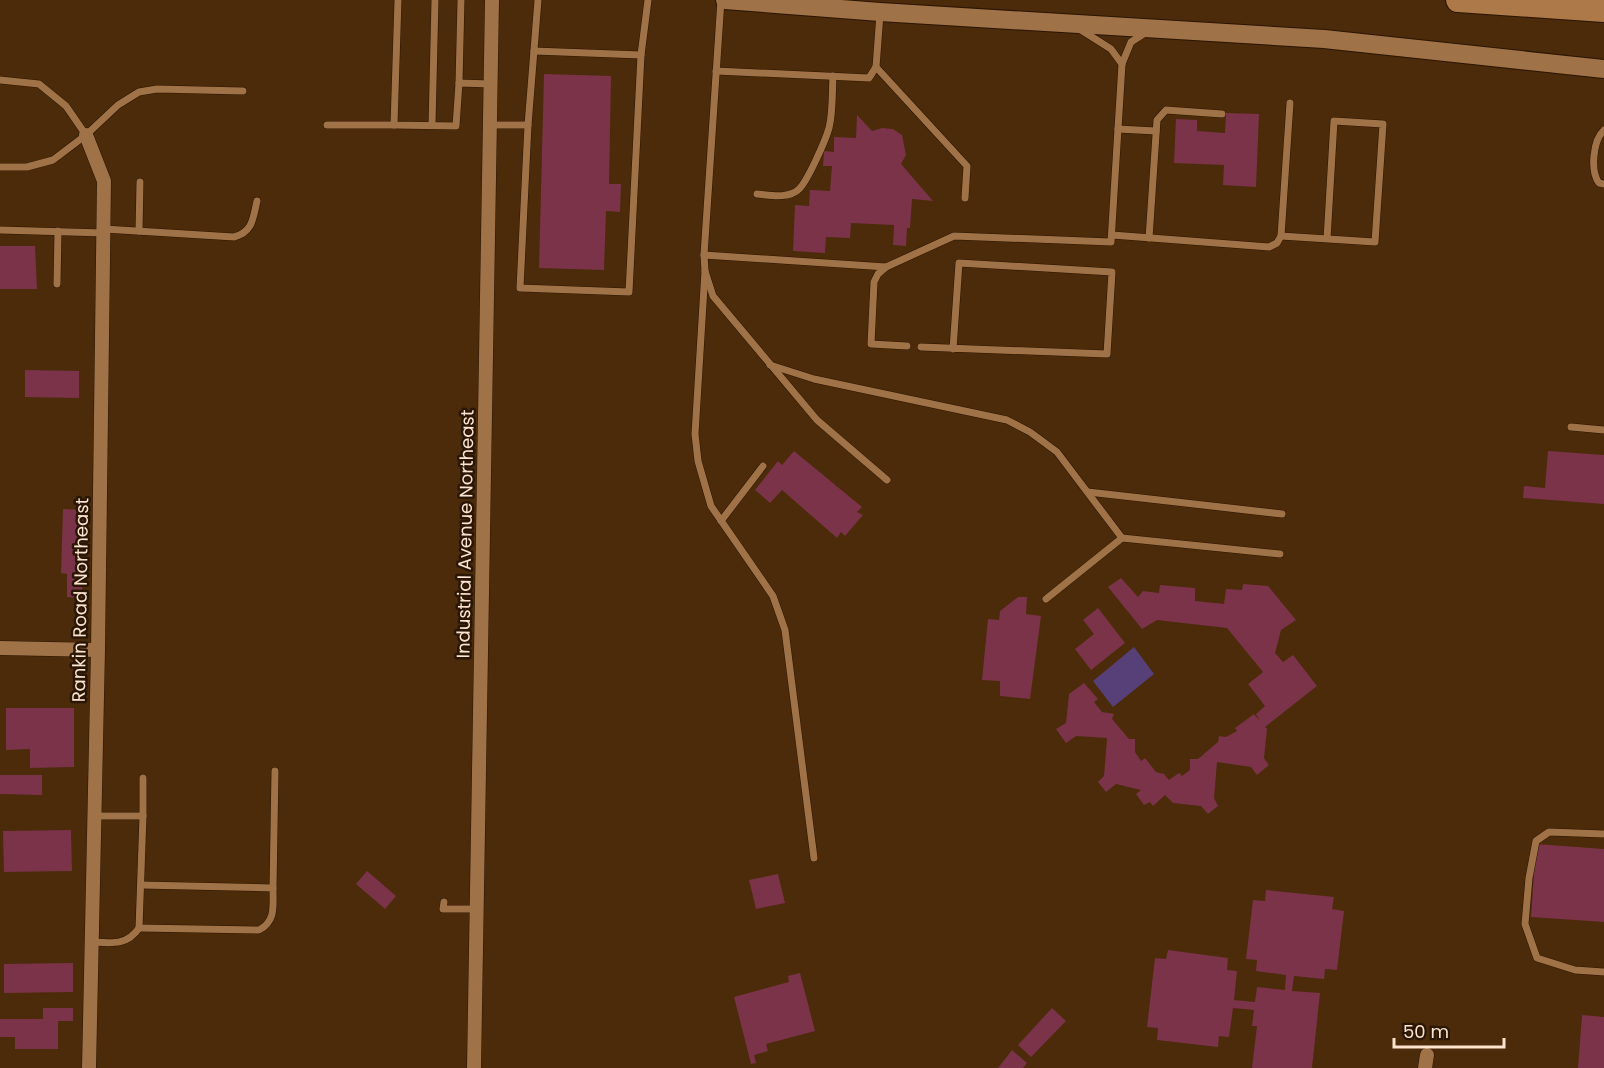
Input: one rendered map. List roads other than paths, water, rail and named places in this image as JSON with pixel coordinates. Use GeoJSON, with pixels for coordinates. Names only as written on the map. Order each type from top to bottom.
{"type":"FeatureCollection","features":[{"type":"Feature","properties":{"kind":"highway"},"geometry":{"type":"LineString","coordinates":[[1458,0],[1604,10]]}},
{"type":"Feature","properties":{"kind":"main road"},"geometry":{"type":"LineString","coordinates":[[723,0],[880,12],[1324,39],[1604,69]]}},
{"type":"Feature","properties":{"kind":"street","name":"Industrial Avenue Northeast"},"geometry":{"type":"LineString","coordinates":[[474,1068],[492,0]]}},
{"type":"Feature","properties":{"kind":"street","name":"Rankin Road Northeast"},"geometry":{"type":"LineString","coordinates":[[86,135],[104,181],[98,650],[89,1068]]}},
{"type":"Feature","properties":{"kind":"street"},"geometry":{"type":"LineString","coordinates":[[0,648],[98,650]]}},
{"type":"Feature","properties":{"kind":"lane"},"geometry":{"type":"LineString","coordinates":[[394,125],[398,0]]}},
{"type":"Feature","properties":{"kind":"lane"},"geometry":{"type":"LineString","coordinates":[[432,125],[435,0]]}},
{"type":"Feature","properties":{"kind":"lane"},"geometry":{"type":"LineString","coordinates":[[327,125],[456,126],[460,0]]}},
{"type":"Feature","properties":{"kind":"lane"},"geometry":{"type":"LineString","coordinates":[[538,0],[528,125],[520,288],[629,292],[641,55],[648,0]]}},
{"type":"Feature","properties":{"kind":"lane"},"geometry":{"type":"LineString","coordinates":[[723,0],[704,255],[705,271],[695,434],[698,461],[711,506],[773,596],[785,630],[814,858]]}},
{"type":"Feature","properties":{"kind":"lane"},"geometry":{"type":"LineString","coordinates":[[716,71],[869,78],[876,67],[880,12]]}},
{"type":"Feature","properties":{"kind":"lane"},"geometry":{"type":"LineString","coordinates":[[1069,22],[1111,49],[1122,64]]}},
{"type":"Feature","properties":{"kind":"lane"},"geometry":{"type":"LineString","coordinates":[[908,346],[871,344],[874,282],[878,274],[886,267],[954,236],[1111,242],[1122,64],[1131,42],[1155,28]]}},
{"type":"Feature","properties":{"kind":"lane"},"geometry":{"type":"LineString","coordinates":[[534,51],[641,55]]}},
{"type":"Feature","properties":{"kind":"lane"},"geometry":{"type":"LineString","coordinates":[[876,67],[967,166],[964,198]]}},
{"type":"Feature","properties":{"kind":"lane"},"geometry":{"type":"LineString","coordinates":[[757,194],[780,196],[791,194],[799,189],[809,173],[829,128],[833,76]]}},
{"type":"Feature","properties":{"kind":"lane"},"geometry":{"type":"LineString","coordinates":[[0,81],[31,82],[46,88],[66,106],[86,135]]}},
{"type":"Feature","properties":{"kind":"lane"},"geometry":{"type":"LineString","coordinates":[[459,83],[491,84]]}},
{"type":"Feature","properties":{"kind":"lane"},"geometry":{"type":"LineString","coordinates":[[0,167],[27,167],[52,160],[86,135],[118,105],[139,92],[157,89],[243,91]]}},
{"type":"Feature","properties":{"kind":"lane"},"geometry":{"type":"LineString","coordinates":[[1112,235],[1269,247],[1277,243],[1281,236],[1290,103]]}},
{"type":"Feature","properties":{"kind":"lane"},"geometry":{"type":"LineString","coordinates":[[1149,238],[1157,120],[1166,110],[1222,114]]}},
{"type":"Feature","properties":{"kind":"lane"},"geometry":{"type":"LineString","coordinates":[[1281,236],[1327,239],[1376,242],[1383,124],[1334,120],[1327,239]]}},
{"type":"Feature","properties":{"kind":"lane"},"geometry":{"type":"LineString","coordinates":[[490,125],[528,125]]}},
{"type":"Feature","properties":{"kind":"lane"},"geometry":{"type":"LineString","coordinates":[[1118,129],[1156,131]]}},
{"type":"Feature","properties":{"kind":"lane"},"geometry":{"type":"LineString","coordinates":[[1604,130],[1596,140],[1595,177],[1599,183],[1604,184]]}},
{"type":"Feature","properties":{"kind":"lane"},"geometry":{"type":"LineString","coordinates":[[139,231],[140,182]]}},
{"type":"Feature","properties":{"kind":"lane"},"geometry":{"type":"LineString","coordinates":[[0,230],[139,231],[234,237],[251,227],[257,201]]}},
{"type":"Feature","properties":{"kind":"lane"},"geometry":{"type":"LineString","coordinates":[[57,284],[58,231]]}},
{"type":"Feature","properties":{"kind":"lane"},"geometry":{"type":"LineString","coordinates":[[704,255],[886,267]]}},
{"type":"Feature","properties":{"kind":"lane"},"geometry":{"type":"LineString","coordinates":[[921,347],[953,349],[1107,354],[1112,272],[959,263],[953,349]]}},
{"type":"Feature","properties":{"kind":"lane"},"geometry":{"type":"LineString","coordinates":[[705,271],[713,296],[817,420],[887,480]]}},
{"type":"Feature","properties":{"kind":"lane"},"geometry":{"type":"LineString","coordinates":[[770,365],[814,379],[1007,420],[1030,432],[1057,452],[1122,538]]}},
{"type":"Feature","properties":{"kind":"lane"},"geometry":{"type":"LineString","coordinates":[[1571,427],[1604,430]]}},
{"type":"Feature","properties":{"kind":"lane"},"geometry":{"type":"LineString","coordinates":[[721,520],[763,466]]}},
{"type":"Feature","properties":{"kind":"lane"},"geometry":{"type":"LineString","coordinates":[[1088,492],[1282,514]]}},
{"type":"Feature","properties":{"kind":"lane"},"geometry":{"type":"LineString","coordinates":[[1046,599],[1122,538],[1280,554]]}},
{"type":"Feature","properties":{"kind":"lane"},"geometry":{"type":"LineString","coordinates":[[139,928],[259,930],[267,926],[273,918],[275,771]]}},
{"type":"Feature","properties":{"kind":"lane"},"geometry":{"type":"LineString","coordinates":[[92,942],[123,942],[134,936],[139,928],[143,778]]}},
{"type":"Feature","properties":{"kind":"lane"},"geometry":{"type":"LineString","coordinates":[[94,816],[143,816]]}},
{"type":"Feature","properties":{"kind":"lane"},"geometry":{"type":"LineString","coordinates":[[1604,834],[1549,832],[1536,841],[1529,878],[1526,924],[1537,958],[1575,970],[1604,972]]}},
{"type":"Feature","properties":{"kind":"lane"},"geometry":{"type":"LineString","coordinates":[[141,885],[273,888]]}},
{"type":"Feature","properties":{"kind":"lane"},"geometry":{"type":"LineString","coordinates":[[444,902],[443,909],[476,909]]}}]}
